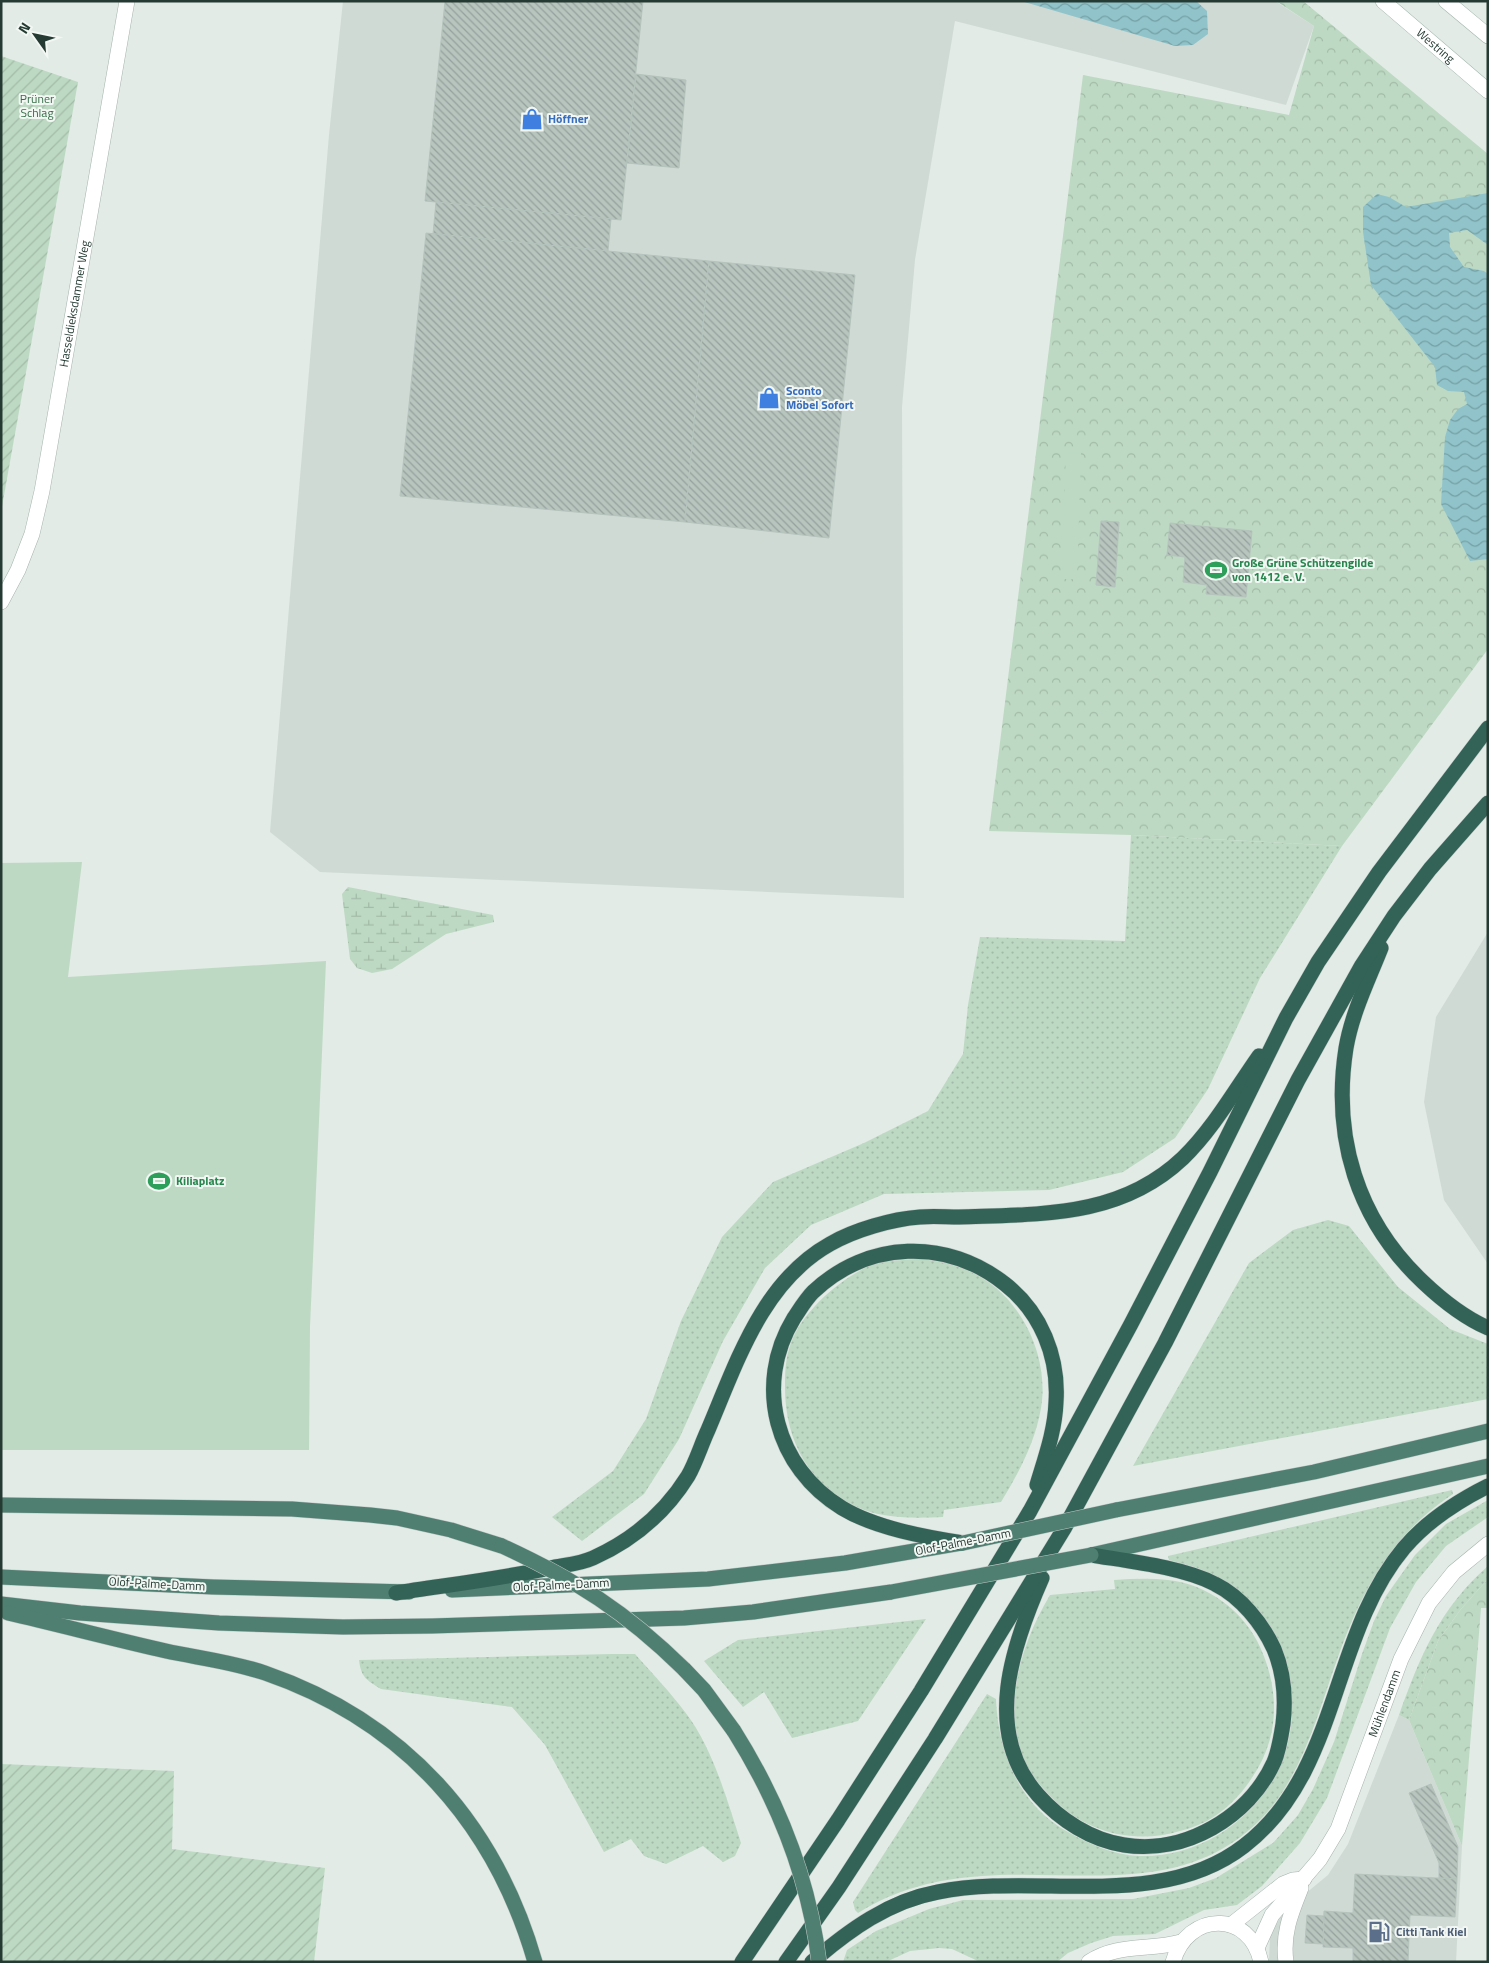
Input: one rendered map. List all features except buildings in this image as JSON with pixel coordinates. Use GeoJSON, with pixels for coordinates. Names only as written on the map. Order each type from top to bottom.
{"type":"FeatureCollection","features":[{"type":"Feature","properties":{"kind":"highway"},"geometry":{"type":"LineString","coordinates":[[742,1962],[838,1820],[921,1691],[1030,1511],[1131,1324],[1210,1172],[1286,1018],[1318,962],[1379,872],[1488,728]]}},
{"type":"Feature","properties":{"kind":"highway"},"geometry":{"type":"LineString","coordinates":[[786,1962],[838,1888],[936,1739],[1065,1527],[1173,1327],[1311,1056],[1362,965],[1394,916],[1430,869],[1488,803]]}},
{"type":"Feature","properties":{"kind":"highway"},"geometry":{"type":"LineString","coordinates":[[1394,916],[1353,1018],[1346,1048],[1342,1110],[1347,1149],[1367,1208],[1392,1249],[1435,1294],[1462,1315],[1488,1328]]}},
{"type":"Feature","properties":{"kind":"highway"},"geometry":{"type":"LineString","coordinates":[[396,1593],[524,1574],[590,1560],[636,1534],[667,1504],[689,1474],[747,1340],[778,1288],[802,1264],[829,1244],[859,1230],[917,1217],[1050,1213],[1087,1207],[1127,1196],[1147,1186],[1184,1157],[1201,1138],[1286,1018]]}},
{"type":"Feature","properties":{"kind":"highway"},"geometry":{"type":"LineString","coordinates":[[963,1543],[925,1537],[867,1519],[844,1509],[809,1481],[792,1459],[782,1438],[776,1418],[774,1386],[778,1354],[786,1332],[812,1293],[832,1276],[852,1265],[880,1255],[927,1250],[973,1262],[992,1273],[1012,1290],[1030,1310],[1042,1327],[1051,1350],[1056,1379],[1057,1402],[1052,1432],[1030,1511]]}},
{"type":"Feature","properties":{"kind":"highway","name":"Olof-Palme-Damm"},"geometry":{"type":"LineString","coordinates":[[1,1577],[204,1587],[396,1593],[708,1579],[845,1563],[963,1543],[1116,1510],[1314,1472],[1488,1431]]}},
{"type":"Feature","properties":{"kind":"highway"},"geometry":{"type":"LineString","coordinates":[[1,1604],[80,1613],[219,1623],[343,1627],[442,1626],[684,1618],[753,1612],[891,1592],[1091,1555],[1488,1466]]}},
{"type":"Feature","properties":{"kind":"highway"},"geometry":{"type":"LineString","coordinates":[[812,1962],[856,1927],[882,1911],[913,1898],[963,1887],[1112,1886],[1142,1883],[1172,1878],[1200,1870],[1223,1860],[1244,1846],[1264,1829],[1284,1806],[1306,1767],[1319,1740],[1355,1638],[1386,1574],[1404,1549],[1439,1515],[1463,1499],[1488,1486]]}},
{"type":"Feature","properties":{"kind":"highway"},"geometry":{"type":"LineString","coordinates":[[1,1505],[292,1509],[397,1518],[452,1530],[502,1546],[558,1573],[601,1599],[643,1630],[704,1690],[734,1731],[764,1781],[787,1834],[810,1911],[819,1962]]}},
{"type":"Feature","properties":{"kind":"highway"},"geometry":{"type":"LineString","coordinates":[[1065,1527],[1037,1590],[1019,1636],[1011,1665],[1006,1699],[1007,1730],[1013,1753],[1032,1788],[1052,1810],[1081,1830],[1104,1840],[1124,1845],[1146,1847],[1182,1841],[1224,1821],[1244,1806],[1262,1783],[1275,1760],[1281,1737],[1285,1703],[1278,1659],[1268,1638],[1253,1615],[1237,1599],[1216,1584],[1190,1573],[1091,1555]]}},
{"type":"Feature","properties":{"kind":"highway"},"geometry":{"type":"LineString","coordinates":[[1,1612],[265,1673],[325,1698],[364,1722],[399,1746],[415,1760],[461,1811],[501,1871],[516,1904],[535,1962]]}},
{"type":"Feature","properties":{"kind":"street","name":"Hasseldieksdammer Weg"},"geometry":{"type":"LineString","coordinates":[[1,602],[18,570],[32,534],[42,491],[127,1]]}},
{"type":"Feature","properties":{"kind":"street","name":"Westring"},"geometry":{"type":"LineString","coordinates":[[1382,1],[1488,91]]}},
{"type":"Feature","properties":{"kind":"street"},"geometry":{"type":"LineString","coordinates":[[1446,1],[1488,36]]}},
{"type":"Feature","properties":{"kind":"street","name":"Mühlendamm"},"geometry":{"type":"LineString","coordinates":[[1259,1955],[1272,1915],[1320,1859],[1338,1829],[1401,1659],[1429,1603],[1464,1562],[1488,1544]]}},
{"type":"Feature","properties":{"kind":"street"},"geometry":{"type":"LineString","coordinates":[[1173,1962],[1181,1942],[1199,1927],[1215,1924],[1231,1925],[1283,1884],[1293,1880],[1304,1879],[1284,1938],[1286,1962]]}},
{"type":"Feature","properties":{"kind":"street","name":"Mühlendamm"},"geometry":{"type":"LineString","coordinates":[[1231,1925],[1247,1934],[1259,1955]]}},
{"type":"Feature","properties":{"kind":"street"},"geometry":{"type":"LineString","coordinates":[[1089,1962],[1110,1951],[1152,1948],[1181,1942]]}},
{"type":"Feature","properties":{"kind":"shaded area"},"geometry":{"type":"Polygon","coordinates":[[[343,1],[1275,1],[1314,26],[1286,105],[955,21],[915,260],[902,407],[904,898],[320,872],[270,832],[329,135],[343,1]]]}},
{"type":"Feature","properties":{"kind":"shaded area"},"geometry":{"type":"Polygon","coordinates":[[[1488,932],[1488,1264],[1444,1200],[1424,1102],[1436,1017],[1488,932]]]}},
{"type":"Feature","properties":{"kind":"shaded area"},"geometry":{"type":"Polygon","coordinates":[[[1399,1715],[1409,1720],[1462,1846],[1456,1962],[1269,1962],[1270,1936],[1280,1918],[1288,1908],[1328,1875],[1348,1844],[1399,1715]]]}},
{"type":"Feature","properties":{"kind":"green space"},"geometry":{"type":"Polygon","coordinates":[[[1276,1],[1303,1],[1488,154],[1488,649],[1342,846],[1131,835],[989,831],[1083,75],[1289,115],[1314,26],[1276,1]]]}},
{"type":"Feature","properties":{"kind":"green space","name":"Prüner Schlag"},"geometry":{"type":"Polygon","coordinates":[[[1,56],[78,82],[1,512],[1,56]]]}},
{"type":"Feature","properties":{"kind":"green space"},"geometry":{"type":"Polygon","coordinates":[[[1066,452],[1081,453],[1077,579],[1062,579],[1066,452]]]}},
{"type":"Feature","properties":{"kind":"green space"},"geometry":{"type":"Polygon","coordinates":[[[1131,835],[1342,846],[1260,978],[1208,1089],[1175,1138],[1123,1172],[1049,1190],[884,1194],[811,1225],[765,1268],[723,1341],[679,1439],[644,1494],[582,1541],[552,1517],[613,1471],[646,1419],[681,1321],[722,1237],[773,1182],[864,1143],[928,1111],[963,1054],[968,1005],[980,937],[1125,941],[1131,835]]]}},
{"type":"Feature","properties":{"kind":"green space","name":"Kiliaplatz"},"geometry":{"type":"Polygon","coordinates":[[[82,862],[68,977],[326,961],[310,1327],[309,1450],[1,1450],[1,863],[82,862]]]}},
{"type":"Feature","properties":{"kind":"green space"},"geometry":{"type":"Polygon","coordinates":[[[348,887],[493,915],[494,922],[446,934],[392,969],[372,973],[357,968],[350,959],[342,894],[348,887]]]}},
{"type":"Feature","properties":{"kind":"green space"},"geometry":{"type":"Polygon","coordinates":[[[1328,1220],[1349,1226],[1398,1287],[1450,1329],[1488,1344],[1488,1399],[1133,1466],[1249,1263],[1293,1230],[1328,1220]]]}},
{"type":"Feature","properties":{"kind":"green space"},"geometry":{"type":"Polygon","coordinates":[[[920,1259],[946,1263],[965,1269],[988,1282],[1004,1295],[1028,1329],[1036,1348],[1043,1388],[1041,1408],[1035,1433],[1020,1468],[1001,1502],[944,1510],[943,1517],[923,1518],[883,1515],[864,1510],[845,1501],[815,1475],[804,1460],[795,1443],[789,1425],[786,1405],[785,1374],[789,1348],[796,1331],[812,1309],[844,1280],[867,1267],[886,1262],[920,1259]]]}},
{"type":"Feature","properties":{"kind":"green space"},"geometry":{"type":"Polygon","coordinates":[[[1452,1490],[1453,1494],[1413,1527],[1396,1545],[1382,1565],[1347,1632],[1314,1728],[1294,1773],[1266,1814],[1248,1831],[1218,1851],[1187,1864],[1154,1872],[1086,1876],[1016,1875],[965,1877],[917,1887],[887,1898],[858,1913],[855,1910],[853,1902],[987,1694],[996,1699],[1001,1738],[1014,1775],[1036,1807],[1051,1821],[1068,1832],[1102,1848],[1120,1854],[1139,1856],[1170,1853],[1198,1845],[1225,1831],[1248,1812],[1267,1789],[1281,1763],[1290,1734],[1292,1704],[1288,1668],[1283,1651],[1274,1635],[1221,1582],[1202,1570],[1169,1560],[1168,1556],[1452,1490]]]}},
{"type":"Feature","properties":{"kind":"green space"},"geometry":{"type":"Polygon","coordinates":[[[1488,1500],[1488,1517],[1446,1546],[1416,1582],[1390,1628],[1327,1798],[1300,1843],[1262,1886],[1237,1905],[1204,1910],[1155,1934],[1113,1936],[1068,1953],[1057,1962],[980,1962],[952,1949],[939,1948],[910,1951],[886,1962],[843,1962],[847,1950],[876,1931],[929,1909],[963,1900],[1133,1899],[1189,1888],[1216,1878],[1273,1843],[1298,1815],[1313,1789],[1334,1742],[1362,1654],[1374,1621],[1386,1596],[1415,1555],[1446,1524],[1488,1500]]]}},
{"type":"Feature","properties":{"kind":"green space"},"geometry":{"type":"Polygon","coordinates":[[[1488,1566],[1488,1579],[1461,1609],[1438,1641],[1409,1720],[1399,1715],[1415,1673],[1433,1634],[1457,1599],[1488,1566]]]}},
{"type":"Feature","properties":{"kind":"green space"},"geometry":{"type":"Polygon","coordinates":[[[1488,1579],[1488,1608],[1481,1608],[1462,1846],[1409,1720],[1438,1641],[1461,1609],[1488,1579]]]}},
{"type":"Feature","properties":{"kind":"green space"},"geometry":{"type":"Polygon","coordinates":[[[1114,1580],[1168,1580],[1197,1587],[1210,1593],[1234,1611],[1244,1622],[1253,1634],[1266,1662],[1273,1692],[1273,1723],[1270,1739],[1258,1768],[1245,1788],[1228,1806],[1207,1821],[1185,1830],[1162,1835],[1127,1836],[1094,1827],[1078,1819],[1050,1796],[1030,1772],[1022,1756],[1014,1715],[1015,1694],[1024,1652],[1040,1613],[1050,1595],[1115,1589],[1114,1580]]]}},
{"type":"Feature","properties":{"kind":"green space"},"geometry":{"type":"Polygon","coordinates":[[[926,1619],[858,1721],[792,1738],[764,1692],[743,1707],[704,1661],[738,1640],[926,1619]]]}},
{"type":"Feature","properties":{"kind":"green space"},"geometry":{"type":"Polygon","coordinates":[[[635,1654],[673,1697],[695,1726],[704,1742],[725,1792],[741,1843],[735,1856],[723,1862],[703,1846],[666,1864],[644,1856],[631,1839],[604,1852],[545,1745],[512,1707],[381,1689],[363,1675],[359,1660],[635,1654]]]}},
{"type":"Feature","properties":{"kind":"green space"},"geometry":{"type":"Polygon","coordinates":[[[1,1764],[174,1771],[172,1849],[325,1868],[314,1962],[1,1962],[1,1764]]]}},
{"type":"Feature","properties":{"kind":"water"},"geometry":{"type":"Polygon","coordinates":[[[1021,1],[1196,1],[1207,11],[1208,34],[1193,45],[1175,46],[1021,1]]]}},
{"type":"Feature","properties":{"kind":"water"},"geometry":{"type":"Polygon","coordinates":[[[1488,193],[1488,245],[1467,230],[1449,233],[1450,247],[1464,267],[1484,271],[1488,274],[1488,559],[1470,561],[1441,504],[1445,437],[1450,420],[1458,409],[1467,404],[1464,392],[1448,391],[1437,385],[1435,367],[1371,285],[1363,232],[1363,207],[1377,194],[1389,197],[1406,207],[1488,193]]]}},
{"type":"Feature","properties":{"kind":"place","name":"Höffner"},"geometry":{"type":"Point","coordinates":[532,119]}},
{"type":"Feature","properties":{"kind":"place","name":"Sconto Möbel Sofort"},"geometry":{"type":"Point","coordinates":[769,398]}},
{"type":"Feature","properties":{"kind":"place","name":"Große Grüne Schützengilde von 1412 e. V."},"geometry":{"type":"Point","coordinates":[1216,570]}},
{"type":"Feature","properties":{"kind":"place","name":"Kiliaplatz"},"geometry":{"type":"Point","coordinates":[159,1181]}},
{"type":"Feature","properties":{"kind":"place","name":"Citti Tank Kiel"},"geometry":{"type":"Point","coordinates":[1379,1932]}}]}
